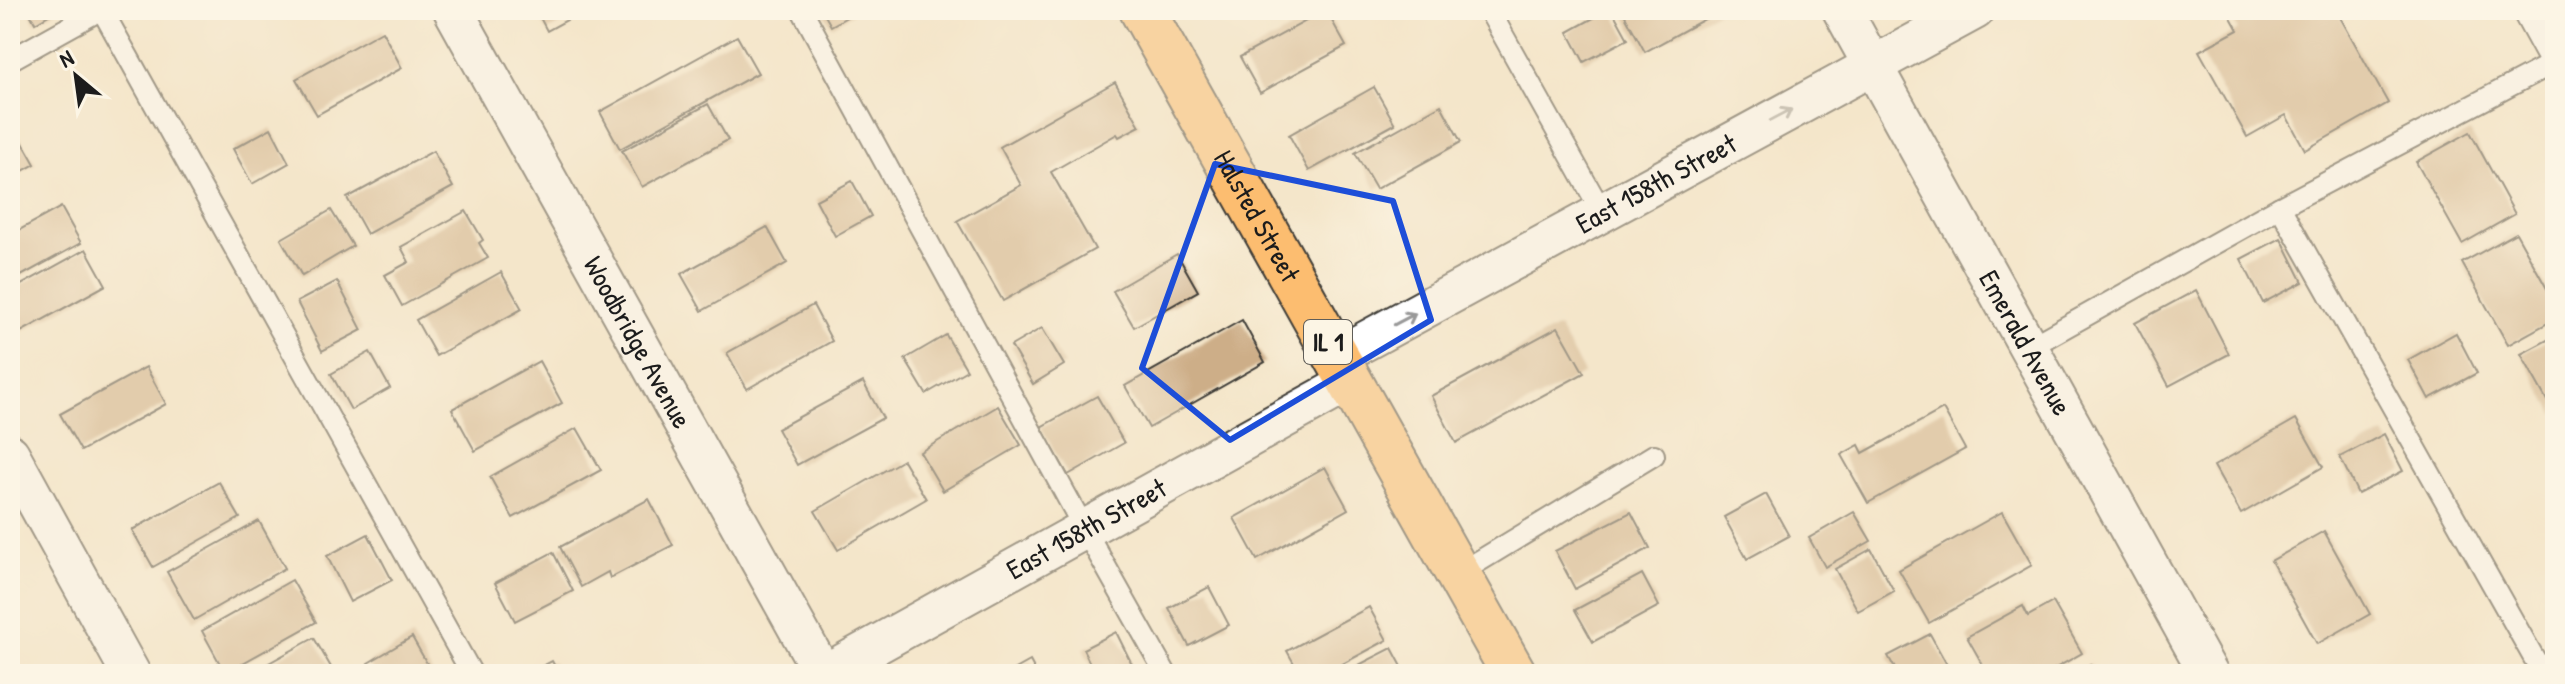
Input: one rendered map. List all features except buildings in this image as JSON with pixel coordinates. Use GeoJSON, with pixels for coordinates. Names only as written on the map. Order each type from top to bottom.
{"type":"FeatureCollection","features":[{"type":"Feature","properties":{"kind":"main road","name":"Halsted Street"},"geometry":{"type":"LineString","coordinates":[[1142,10],[1514,674]]}},
{"type":"Feature","properties":{"kind":"street","name":"Woodbridge Avenue"},"geometry":{"type":"LineString","coordinates":[[453,10],[824,674]]}},
{"type":"Feature","properties":{"kind":"street","name":"Emerald Avenue"},"geometry":{"type":"LineString","coordinates":[[1842,10],[2209,674]]}},
{"type":"Feature","properties":{"kind":"street","name":"East 158th Street"},"geometry":{"type":"LineString","coordinates":[[824,674],[1085,530],[1602,212],[1975,10]]}},
{"type":"Feature","properties":{"kind":"street"},"geometry":{"type":"LineString","coordinates":[[2532,10],[2555,52]]}},
{"type":"Feature","properties":{"kind":"street"},"geometry":{"type":"LineString","coordinates":[[10,454],[131,674]]}},
{"type":"Feature","properties":{"kind":"lane"},"geometry":{"type":"LineString","coordinates":[[10,60],[101,10],[472,674]]}},
{"type":"Feature","properties":{"kind":"lane"},"geometry":{"type":"LineString","coordinates":[[802,10],[1166,674]]}},
{"type":"Feature","properties":{"kind":"lane"},"geometry":{"type":"LineString","coordinates":[[1489,10],[1602,212]]}},
{"type":"Feature","properties":{"kind":"lane"},"geometry":{"type":"LineString","coordinates":[[2028,348],[2280,207],[2555,62]]}},
{"type":"Feature","properties":{"kind":"lane"},"geometry":{"type":"LineString","coordinates":[[2280,207],[2543,674]]}},
{"type":"Feature","properties":{"kind":"lane"},"geometry":{"type":"LineString","coordinates":[[1458,574],[1654,455]]}},
{"type":"Feature","properties":{"kind":"highlighted area"},"geometry":{"type":"Polygon","coordinates":[[[1215,164],[1393,201],[1431,320],[1230,440],[1142,368],[1215,164]]]}}]}
